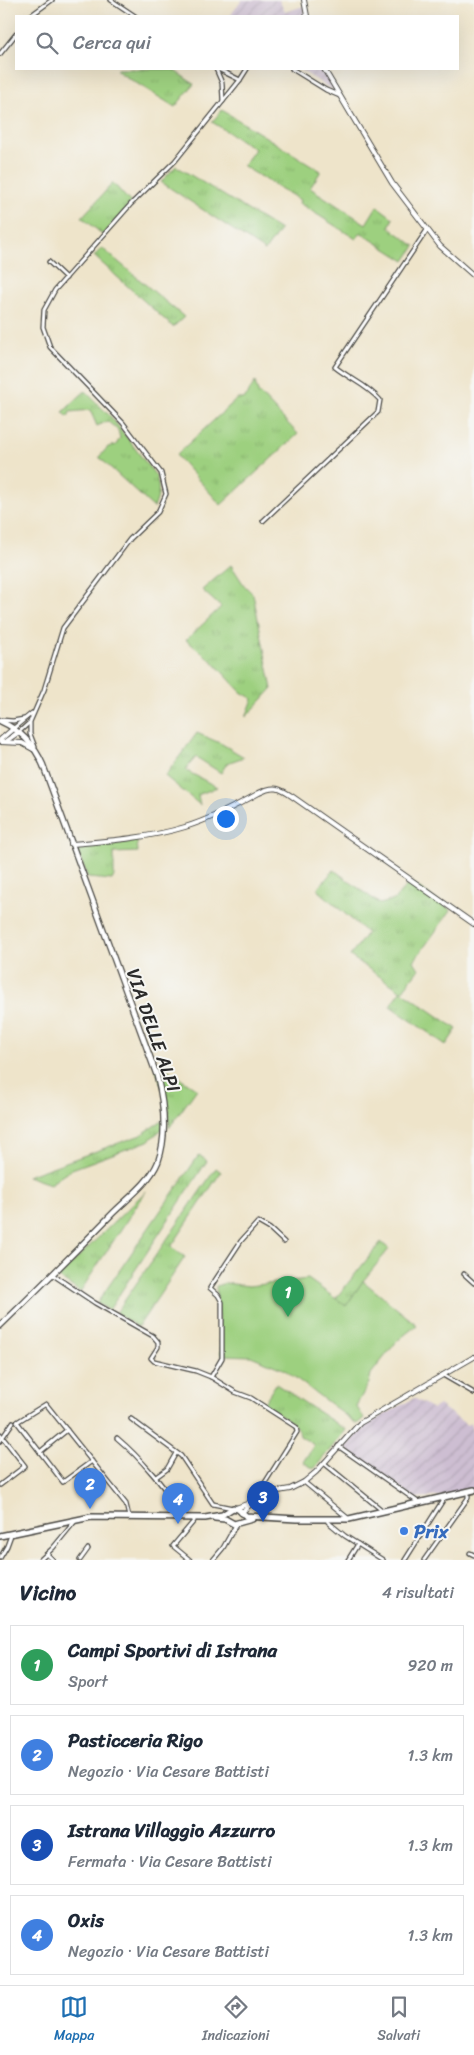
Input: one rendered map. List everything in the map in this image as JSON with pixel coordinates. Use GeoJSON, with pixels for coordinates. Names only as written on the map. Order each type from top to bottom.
{"type":"FeatureCollection","features":[{"type":"Feature","properties":{"kind":"main road","name":"VIA DELLE ALPI"},"geometry":{"type":"LineString","coordinates":[[0,720],[19,732],[37,752],[48,778],[157,1076],[162,1095],[164,1124],[161,1150],[151,1174],[53,1275],[0,1326]]}},
{"type":"Feature","properties":{"kind":"main road"},"geometry":{"type":"LineString","coordinates":[[204,1518],[221,1515],[226,1510],[234,1508],[246,1516],[350,1518],[474,1490]]}},
{"type":"Feature","properties":{"kind":"main road"},"geometry":{"type":"LineString","coordinates":[[226,1510],[228,1521]]}},
{"type":"Feature","properties":{"kind":"main road"},"geometry":{"type":"LineString","coordinates":[[239,1522],[241,1513]]}},
{"type":"Feature","properties":{"kind":"main road"},"geometry":{"type":"LineString","coordinates":[[0,1536],[76,1519],[96,1517],[204,1518],[228,1521],[233,1524],[275,1518]]}},
{"type":"Feature","properties":{"kind":"street"},"geometry":{"type":"LineString","coordinates":[[31,15],[52,0]]}},
{"type":"Feature","properties":{"kind":"street"},"geometry":{"type":"LineString","coordinates":[[111,0],[134,15]]}},
{"type":"Feature","properties":{"kind":"street"},"geometry":{"type":"LineString","coordinates":[[304,0],[308,15]]}},
{"type":"Feature","properties":{"kind":"street"},"geometry":{"type":"LineString","coordinates":[[0,54],[15,35]]}},
{"type":"Feature","properties":{"kind":"street"},"geometry":{"type":"LineString","coordinates":[[217,70],[222,83],[223,102]]}},
{"type":"Feature","properties":{"kind":"street"},"geometry":{"type":"LineString","coordinates":[[219,70],[240,80]]}},
{"type":"Feature","properties":{"kind":"street"},"geometry":{"type":"LineString","coordinates":[[37,752],[30,734],[30,722],[44,690],[58,641],[67,622],[130,539],[158,512],[166,494],[166,486],[161,473],[133,436],[102,400],[54,352],[47,341],[43,327],[44,310],[50,297],[131,204],[175,161],[246,70]]}},
{"type":"Feature","properties":{"kind":"street"},"geometry":{"type":"LineString","coordinates":[[294,70],[326,90],[340,96]]}},
{"type":"Feature","properties":{"kind":"street"},"geometry":{"type":"LineString","coordinates":[[325,70],[384,172],[426,230],[440,246],[474,276]]}},
{"type":"Feature","properties":{"kind":"street"},"geometry":{"type":"LineString","coordinates":[[263,520],[378,412],[380,400],[371,390],[346,376],[335,367],[426,230]]}},
{"type":"Feature","properties":{"kind":"street"},"geometry":{"type":"LineString","coordinates":[[49,262],[66,278]]}},
{"type":"Feature","properties":{"kind":"street"},"geometry":{"type":"LineString","coordinates":[[0,742],[34,711]]}},
{"type":"Feature","properties":{"kind":"street"},"geometry":{"type":"LineString","coordinates":[[0,720],[13,722],[24,719]]}},
{"type":"Feature","properties":{"kind":"street"},"geometry":{"type":"LineString","coordinates":[[0,742],[19,732],[30,722]]}},
{"type":"Feature","properties":{"kind":"street"},"geometry":{"type":"LineString","coordinates":[[6,723],[8,734]]}},
{"type":"Feature","properties":{"kind":"street"},"geometry":{"type":"LineString","coordinates":[[0,742],[22,743],[37,752]]}},
{"type":"Feature","properties":{"kind":"street"},"geometry":{"type":"LineString","coordinates":[[71,844],[126,838],[185,827],[267,789],[277,787],[474,924]]}},
{"type":"Feature","properties":{"kind":"street"},"geometry":{"type":"LineString","coordinates":[[211,1377],[222,1358],[222,1302],[218,1295],[210,1288],[241,1241],[258,1222],[270,1229],[284,1242]]}},
{"type":"Feature","properties":{"kind":"street"},"geometry":{"type":"LineString","coordinates":[[464,1274],[474,1283]]}},
{"type":"Feature","properties":{"kind":"street"},"geometry":{"type":"LineString","coordinates":[[53,1275],[95,1303],[153,1336],[158,1342],[158,1347],[151,1358],[154,1361],[196,1370],[235,1392],[260,1403],[296,1427],[297,1432],[259,1495],[241,1513]]}},
{"type":"Feature","properties":{"kind":"street"},"geometry":{"type":"LineString","coordinates":[[234,1508],[248,1504],[259,1495],[285,1490],[304,1482],[324,1463],[352,1430],[368,1416],[474,1357]]}},
{"type":"Feature","properties":{"kind":"street"},"geometry":{"type":"LineString","coordinates":[[443,1375],[474,1393]]}},
{"type":"Feature","properties":{"kind":"street"},"geometry":{"type":"LineString","coordinates":[[92,1461],[63,1482],[17,1423],[18,1421],[46,1404],[68,1430],[126,1504],[129,1517]]}},
{"type":"Feature","properties":{"kind":"street"},"geometry":{"type":"LineString","coordinates":[[131,1419],[181,1456],[212,1503],[226,1510]]}},
{"type":"Feature","properties":{"kind":"street"},"geometry":{"type":"LineString","coordinates":[[0,1485],[25,1466],[1,1437],[13,1422]]}},
{"type":"Feature","properties":{"kind":"street"},"geometry":{"type":"LineString","coordinates":[[40,1452],[68,1430]]}},
{"type":"Feature","properties":{"kind":"street"},"geometry":{"type":"LineString","coordinates":[[117,1438],[135,1453],[156,1477],[183,1513],[183,1518]]}},
{"type":"Feature","properties":{"kind":"street"},"geometry":{"type":"LineString","coordinates":[[338,1446],[418,1503]]}},
{"type":"Feature","properties":{"kind":"street"},"geometry":{"type":"LineString","coordinates":[[156,1477],[167,1469],[176,1453]]}},
{"type":"Feature","properties":{"kind":"street"},"geometry":{"type":"LineString","coordinates":[[324,1463],[383,1511]]}},
{"type":"Feature","properties":{"kind":"street"},"geometry":{"type":"LineString","coordinates":[[304,1482],[350,1518]]}},
{"type":"Feature","properties":{"kind":"street"},"geometry":{"type":"LineString","coordinates":[[424,1560],[468,1498],[468,1491]]}},
{"type":"Feature","properties":{"kind":"street"},"geometry":{"type":"LineString","coordinates":[[405,1560],[445,1497]]}},
{"type":"Feature","properties":{"kind":"street"},"geometry":{"type":"LineString","coordinates":[[190,1560],[173,1546],[194,1521],[194,1518]]}},
{"type":"Feature","properties":{"kind":"street"},"geometry":{"type":"LineString","coordinates":[[40,1560],[74,1524],[76,1519]]}},
{"type":"Feature","properties":{"kind":"street"},"geometry":{"type":"LineString","coordinates":[[327,1519],[336,1530],[383,1560]]}},
{"type":"Feature","properties":{"kind":"street"},"geometry":{"type":"LineString","coordinates":[[228,1521],[232,1528],[231,1534]]}},
{"type":"Feature","properties":{"kind":"street"},"geometry":{"type":"LineString","coordinates":[[213,1560],[239,1522]]}},
{"type":"Feature","properties":{"kind":"street"},"geometry":{"type":"LineString","coordinates":[[0,1558],[11,1535]]}},
{"type":"Feature","properties":{"kind":"street"},"geometry":{"type":"LineString","coordinates":[[348,1560],[358,1544]]}},
{"type":"Feature","properties":{"kind":"street"},"geometry":{"type":"LineString","coordinates":[[80,1560],[88,1548]]}},
{"type":"Feature","properties":{"kind":"street"},"geometry":{"type":"LineString","coordinates":[[47,1554],[53,1560]]}},
{"type":"Feature","properties":{"kind":"shaded area"},"geometry":{"type":"Polygon","coordinates":[[[242,0],[279,0],[285,12],[304,6],[306,15],[231,15],[242,0]]]}},
{"type":"Feature","properties":{"kind":"shaded area"},"geometry":{"type":"Polygon","coordinates":[[[301,70],[323,70],[335,90],[301,70]]]}},
{"type":"Feature","properties":{"kind":"shaded area"},"geometry":{"type":"Polygon","coordinates":[[[414,1398],[433,1409],[439,1405],[467,1425],[470,1423],[474,1437],[474,1490],[446,1496],[415,1498],[344,1448],[368,1424],[414,1398]]]}},
{"type":"Feature","properties":{"kind":"green space"},"geometry":{"type":"Polygon","coordinates":[[[173,70],[194,84],[175,107],[117,71],[173,70]]]}},
{"type":"Feature","properties":{"kind":"green space"},"geometry":{"type":"Polygon","coordinates":[[[222,110],[321,171],[310,188],[366,224],[377,206],[393,218],[389,227],[415,246],[405,261],[361,233],[356,239],[299,203],[300,200],[243,166],[255,149],[212,122],[222,110]]]}},
{"type":"Feature","properties":{"kind":"green space"},"geometry":{"type":"Polygon","coordinates":[[[176,166],[280,230],[265,251],[161,182],[176,166]]]}},
{"type":"Feature","properties":{"kind":"green space"},"geometry":{"type":"Polygon","coordinates":[[[113,183],[131,203],[103,235],[82,217],[113,183]]]}},
{"type":"Feature","properties":{"kind":"green space"},"geometry":{"type":"Polygon","coordinates":[[[102,248],[184,317],[173,327],[94,256],[102,248]]]}},
{"type":"Feature","properties":{"kind":"green space"},"geometry":{"type":"Polygon","coordinates":[[[255,382],[258,392],[298,434],[221,505],[176,455],[237,399],[244,399],[255,382]]]}},
{"type":"Feature","properties":{"kind":"green space"},"geometry":{"type":"Polygon","coordinates":[[[85,391],[112,418],[156,476],[158,492],[154,508],[99,457],[108,447],[116,445],[120,438],[118,430],[107,421],[97,426],[90,410],[70,412],[68,417],[63,412],[85,391]]]}},
{"type":"Feature","properties":{"kind":"green space"},"geometry":{"type":"Polygon","coordinates":[[[231,565],[244,585],[253,594],[272,689],[246,717],[253,699],[241,692],[212,661],[186,640],[221,607],[202,590],[231,565]]]}},
{"type":"Feature","properties":{"kind":"green space"},"geometry":{"type":"Polygon","coordinates":[[[197,733],[222,744],[244,757],[227,763],[221,773],[196,757],[185,770],[217,787],[198,795],[200,805],[165,776],[197,733]]]}},
{"type":"Feature","properties":{"kind":"green space"},"geometry":{"type":"Polygon","coordinates":[[[137,841],[138,852],[114,853],[114,876],[112,880],[88,878],[76,848],[137,841]]]}},
{"type":"Feature","properties":{"kind":"green space"},"geometry":{"type":"Polygon","coordinates":[[[334,870],[380,904],[394,900],[410,882],[451,910],[414,961],[419,969],[402,991],[457,1029],[446,1045],[390,1006],[401,991],[350,956],[367,933],[317,889],[334,870]]]}},
{"type":"Feature","properties":{"kind":"green space"},"geometry":{"type":"Polygon","coordinates":[[[153,1060],[197,1089],[169,1128],[169,1109],[153,1060]]]}},
{"type":"Feature","properties":{"kind":"green space"},"geometry":{"type":"Polygon","coordinates":[[[163,1121],[162,1129],[148,1141],[72,1169],[50,1184],[27,1176],[141,1135],[163,1121]]]}},
{"type":"Feature","properties":{"kind":"green space"},"geometry":{"type":"Polygon","coordinates":[[[199,1155],[207,1161],[109,1310],[97,1303],[199,1155]]]}},
{"type":"Feature","properties":{"kind":"green space"},"geometry":{"type":"Polygon","coordinates":[[[216,1168],[221,1172],[171,1247],[185,1257],[138,1327],[116,1313],[216,1168]]]}},
{"type":"Feature","properties":{"kind":"green space"},"geometry":{"type":"Polygon","coordinates":[[[146,1191],[80,1292],[58,1277],[146,1191]]]}},
{"type":"Feature","properties":{"kind":"green space"},"geometry":{"type":"Polygon","coordinates":[[[381,1242],[389,1249],[346,1306],[336,1298],[381,1242]]]}},
{"type":"Feature","properties":{"kind":"green space"},"geometry":{"type":"Polygon","coordinates":[[[308,1279],[346,1306],[363,1281],[417,1325],[397,1341],[371,1374],[369,1383],[356,1406],[364,1418],[357,1424],[285,1370],[251,1356],[221,1355],[216,1286],[225,1283],[249,1286],[308,1279]]]}},
{"type":"Feature","properties":{"kind":"green space"},"geometry":{"type":"Polygon","coordinates":[[[276,1384],[346,1430],[314,1469],[303,1462],[314,1445],[300,1436],[296,1426],[263,1404],[276,1384]]]}},
{"type":"Feature","properties":{"kind":"place","name":"Campi Sportivi di Istrana"},"geometry":{"type":"Point","coordinates":[288,1317]}},
{"type":"Feature","properties":{"kind":"place","name":"Pasticceria Rigo"},"geometry":{"type":"Point","coordinates":[90,1509]}},
{"type":"Feature","properties":{"kind":"place","name":"Istrana Villaggio Azzurro"},"geometry":{"type":"Point","coordinates":[263,1522]}},
{"type":"Feature","properties":{"kind":"place","name":"Oxis"},"geometry":{"type":"Point","coordinates":[178,1524]}},
{"type":"Feature","properties":{"kind":"place","name":"Prix"},"geometry":{"type":"Point","coordinates":[404,1531]}}]}
